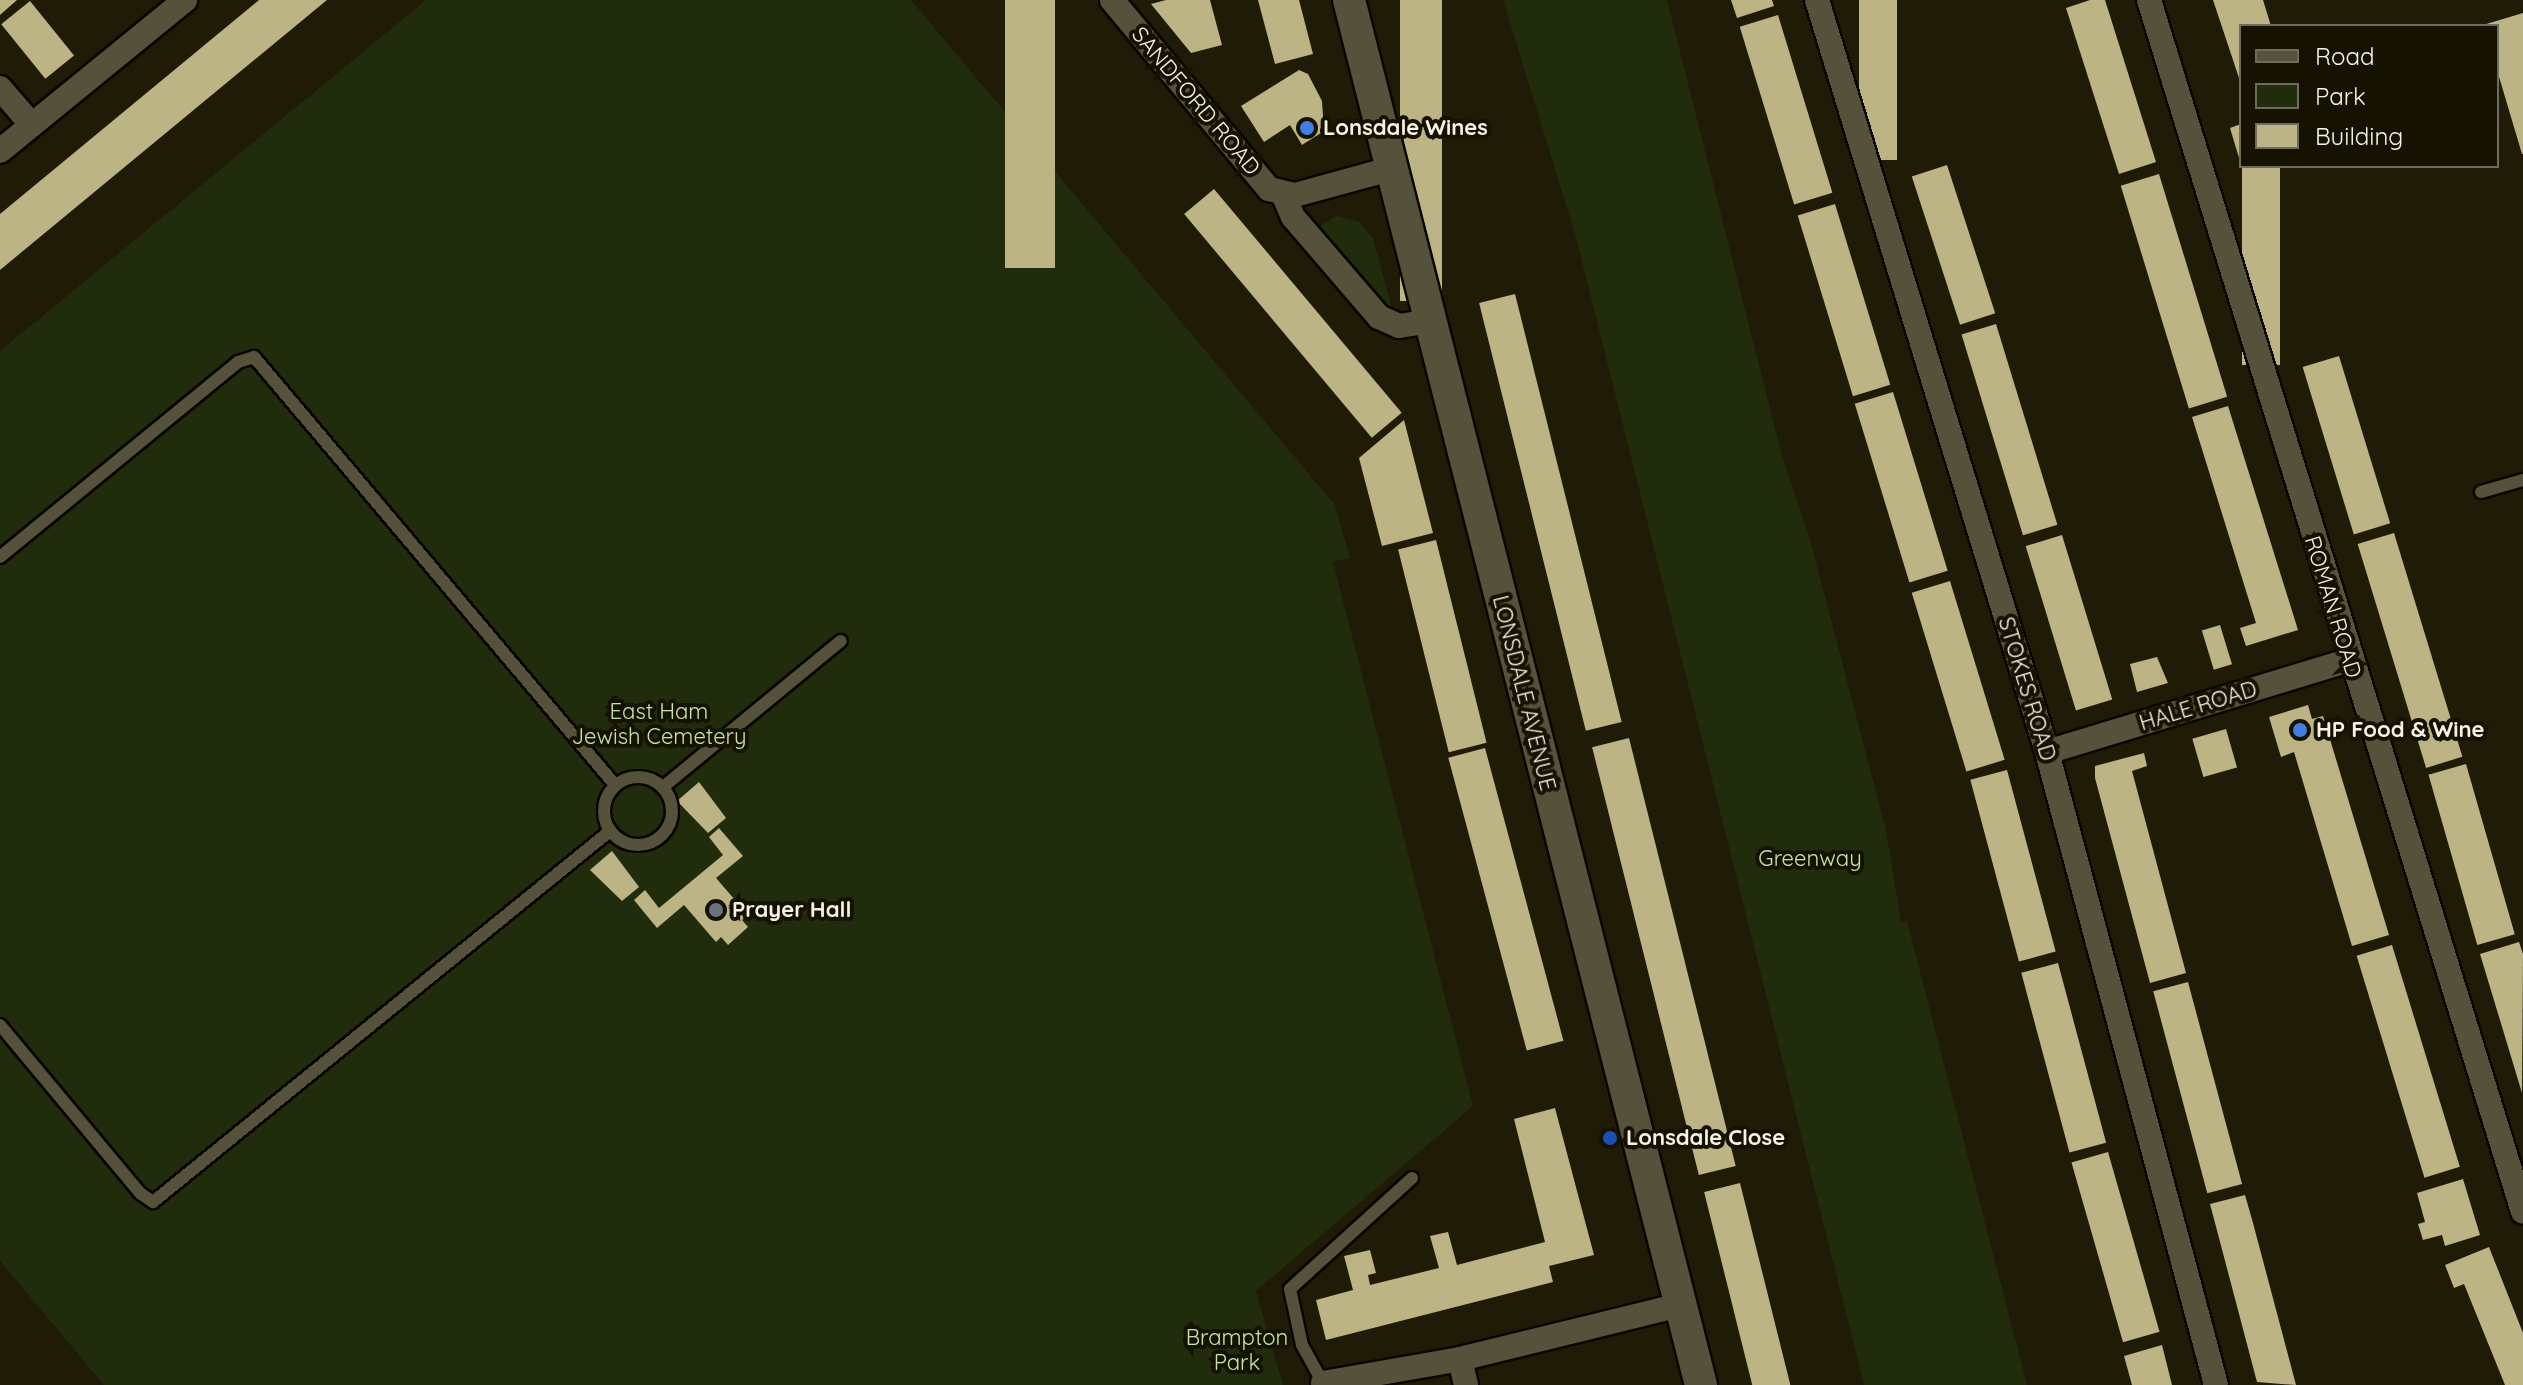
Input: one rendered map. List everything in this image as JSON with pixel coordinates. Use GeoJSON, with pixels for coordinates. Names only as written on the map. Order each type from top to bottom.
{"type":"FeatureCollection","features":[{"type":"Feature","properties":{"kind":"street"},"geometry":{"type":"LineString","coordinates":[[0,151],[185,0]]}},
{"type":"Feature","properties":{"kind":"street","name":"SANDFORD ROAD"},"geometry":{"type":"LineString","coordinates":[[1112,0],[1269,189],[1284,196],[1293,217],[1379,317],[1399,326],[1429,321]]}},
{"type":"Feature","properties":{"kind":"street","name":"LONSDALE AVENUE"},"geometry":{"type":"LineString","coordinates":[[1349,0],[1701,1385]]}},
{"type":"Feature","properties":{"kind":"street","name":"STOKES ROAD"},"geometry":{"type":"LineString","coordinates":[[1817,0],[2047,752],[2216,1385]]}},
{"type":"Feature","properties":{"kind":"street","name":"ROMAN ROAD"},"geometry":{"type":"LineString","coordinates":[[2149,0],[2350,660],[2523,1212]]}},
{"type":"Feature","properties":{"kind":"street"},"geometry":{"type":"LineString","coordinates":[[0,88],[31,124]]}},
{"type":"Feature","properties":{"kind":"street"},"geometry":{"type":"LineString","coordinates":[[1284,196],[1390,169]]}},
{"type":"Feature","properties":{"kind":"street","name":"HALE ROAD"},"geometry":{"type":"LineString","coordinates":[[2047,752],[2350,660]]}},
{"type":"Feature","properties":{"kind":"street"},"geometry":{"type":"LineString","coordinates":[[1326,1383],[1460,1359],[1680,1305]]}},
{"type":"Feature","properties":{"kind":"street"},"geometry":{"type":"LineString","coordinates":[[1460,1359],[1466,1385]]}},
{"type":"Feature","properties":{"kind":"lane"},"geometry":{"type":"LineString","coordinates":[[0,557],[238,362],[254,357],[615,785]]}},
{"type":"Feature","properties":{"kind":"lane"},"geometry":{"type":"LineString","coordinates":[[2481,492],[2523,480]]}},
{"type":"Feature","properties":{"kind":"lane"},"geometry":{"type":"LineString","coordinates":[[663,787],[841,641]]}},
{"type":"Feature","properties":{"kind":"lane"},"geometry":{"type":"LineString","coordinates":[[637,776],[663,787],[672,814],[662,835],[641,845],[610,831],[605,802],[615,785],[637,776]]}},
{"type":"Feature","properties":{"kind":"lane"},"geometry":{"type":"LineString","coordinates":[[0,1025],[140,1193],[153,1202],[610,831]]}},
{"type":"Feature","properties":{"kind":"lane"},"geometry":{"type":"LineString","coordinates":[[1326,1383],[1302,1345],[1290,1289],[1412,1178]]}},
{"type":"Feature","properties":{"kind":"green space","name":"East Ham Jewish Cemetery"},"geometry":{"type":"Polygon","coordinates":[[[426,0],[911,0],[1335,505],[1350,558],[1333,562],[1473,1106],[1256,1291],[1283,1385],[104,1385],[0,1261],[0,351],[426,0]]]}},
{"type":"Feature","properties":{"kind":"green space","name":"Greenway"},"geometry":{"type":"Polygon","coordinates":[[[1503,0],[1667,0],[1782,456],[1811,543],[1886,830],[1901,922],[1907,921],[2027,1385],[1864,1385],[1575,234],[1503,0]]]}},
{"type":"Feature","properties":{"kind":"green space"},"geometry":{"type":"Polygon","coordinates":[[[1336,216],[1358,221],[1373,238],[1393,312],[1316,229],[1336,216]]]}},
{"type":"Feature","properties":{"kind":"building"},"geometry":{"type":"Polygon","coordinates":[[[0,0],[17,0],[0,15],[0,0]]]}},
{"type":"Feature","properties":{"kind":"building"},"geometry":{"type":"Polygon","coordinates":[[[259,0],[327,0],[0,270],[0,214],[259,0]]]}},
{"type":"Feature","properties":{"kind":"building"},"geometry":{"type":"Polygon","coordinates":[[[1005,0],[1055,0],[1055,268],[1005,268],[1005,0]]]}},
{"type":"Feature","properties":{"kind":"building"},"geometry":{"type":"Polygon","coordinates":[[[1166,0],[1210,0],[1222,45],[1191,53],[1151,4],[1166,0]]]}},
{"type":"Feature","properties":{"kind":"building"},"geometry":{"type":"Polygon","coordinates":[[[1258,0],[1299,0],[1313,54],[1275,64],[1258,0]]]}},
{"type":"Feature","properties":{"kind":"building"},"geometry":{"type":"Polygon","coordinates":[[[1400,0],[1442,0],[1442,301],[1400,301],[1400,0]]]}},
{"type":"Feature","properties":{"kind":"building"},"geometry":{"type":"Polygon","coordinates":[[[1731,0],[1772,0],[1774,6],[1737,18],[1731,0]]]}},
{"type":"Feature","properties":{"kind":"building"},"geometry":{"type":"Polygon","coordinates":[[[1859,0],[1897,0],[1897,160],[1859,160],[1859,0]]]}},
{"type":"Feature","properties":{"kind":"building"},"geometry":{"type":"Polygon","coordinates":[[[2090,0],[2105,0],[2156,162],[2119,174],[2066,8],[2090,0]]]}},
{"type":"Feature","properties":{"kind":"building"},"geometry":{"type":"Polygon","coordinates":[[[2213,0],[2263,0],[2270,24],[2239,24],[2239,78],[2213,0]]]}},
{"type":"Feature","properties":{"kind":"building"},"geometry":{"type":"Polygon","coordinates":[[[30,1],[74,55],[45,79],[1,24],[30,1]]]}},
{"type":"Feature","properties":{"kind":"building"},"geometry":{"type":"Polygon","coordinates":[[[2523,13],[2523,154],[2499,77],[2499,24],[2486,24],[2523,13]]]}},
{"type":"Feature","properties":{"kind":"building"},"geometry":{"type":"Polygon","coordinates":[[[1778,15],[1832,193],[1794,205],[1740,27],[1778,15]]]}},
{"type":"Feature","properties":{"kind":"building"},"geometry":{"type":"Polygon","coordinates":[[[1299,70],[1308,74],[1322,101],[1324,131],[1302,145],[1290,125],[1264,142],[1241,106],[1299,70]]]}},
{"type":"Feature","properties":{"kind":"building"},"geometry":{"type":"Polygon","coordinates":[[[2239,125],[2239,158],[2230,128],[2239,125]]]}},
{"type":"Feature","properties":{"kind":"building"},"geometry":{"type":"Polygon","coordinates":[[[1947,165],[1995,313],[1960,325],[1912,176],[1947,165]]]}},
{"type":"Feature","properties":{"kind":"building"},"geometry":{"type":"Polygon","coordinates":[[[2242,168],[2280,168],[2280,365],[2242,365],[2242,168]]]}},
{"type":"Feature","properties":{"kind":"building"},"geometry":{"type":"Polygon","coordinates":[[[2159,174],[2227,397],[2189,409],[2121,186],[2159,174]]]}},
{"type":"Feature","properties":{"kind":"building"},"geometry":{"type":"Polygon","coordinates":[[[1214,189],[1402,413],[1372,438],[1184,214],[1214,189]]]}},
{"type":"Feature","properties":{"kind":"building"},"geometry":{"type":"Polygon","coordinates":[[[1835,204],[1890,385],[1853,396],[1798,215],[1835,204]]]}},
{"type":"Feature","properties":{"kind":"building"},"geometry":{"type":"Polygon","coordinates":[[[1515,294],[1622,722],[1586,731],[1479,303],[1515,294]]]}},
{"type":"Feature","properties":{"kind":"building"},"geometry":{"type":"Polygon","coordinates":[[[1996,324],[2057,525],[2023,535],[1962,335],[1996,324]]]}},
{"type":"Feature","properties":{"kind":"building"},"geometry":{"type":"Polygon","coordinates":[[[2339,356],[2390,523],[2354,534],[2303,367],[2339,356]]]}},
{"type":"Feature","properties":{"kind":"building"},"geometry":{"type":"Polygon","coordinates":[[[1893,392],[1948,571],[1909,583],[1855,404],[1893,392]]]}},
{"type":"Feature","properties":{"kind":"building"},"geometry":{"type":"Polygon","coordinates":[[[2228,406],[2298,630],[2246,646],[2240,628],[2256,623],[2192,417],[2228,406]]]}},
{"type":"Feature","properties":{"kind":"building"},"geometry":{"type":"Polygon","coordinates":[[[1404,420],[1433,533],[1382,546],[1359,458],[1404,420]]]}},
{"type":"Feature","properties":{"kind":"building"},"geometry":{"type":"Polygon","coordinates":[[[2394,533],[2462,757],[2426,768],[2358,544],[2394,533]]]}},
{"type":"Feature","properties":{"kind":"building"},"geometry":{"type":"Polygon","coordinates":[[[2062,535],[2112,699],[2076,711],[2026,546],[2062,535]]]}},
{"type":"Feature","properties":{"kind":"building"},"geometry":{"type":"Polygon","coordinates":[[[1436,540],[1487,743],[1449,752],[1398,549],[1436,540]]]}},
{"type":"Feature","properties":{"kind":"building"},"geometry":{"type":"Polygon","coordinates":[[[1950,581],[2005,760],[1966,772],[1912,593],[1950,581]]]}},
{"type":"Feature","properties":{"kind":"building"},"geometry":{"type":"Polygon","coordinates":[[[2220,625],[2232,664],[2214,670],[2202,631],[2220,625]]]}},
{"type":"Feature","properties":{"kind":"building"},"geometry":{"type":"Polygon","coordinates":[[[2157,657],[2168,683],[2137,692],[2130,664],[2157,657]]]}},
{"type":"Feature","properties":{"kind":"building"},"geometry":{"type":"Polygon","coordinates":[[[2308,705],[2312,719],[2323,716],[2389,935],[2352,946],[2294,752],[2281,757],[2269,717],[2308,705]]]}},
{"type":"Feature","properties":{"kind":"building"},"geometry":{"type":"Polygon","coordinates":[[[2226,729],[2237,767],[2203,777],[2192,739],[2226,729]]]}},
{"type":"Feature","properties":{"kind":"building"},"geometry":{"type":"Polygon","coordinates":[[[1629,738],[1736,1166],[1699,1175],[1592,747],[1629,738]]]}},
{"type":"Feature","properties":{"kind":"building"},"geometry":{"type":"Polygon","coordinates":[[[1485,748],[1563,1041],[1527,1051],[1448,758],[1485,748]]]}},
{"type":"Feature","properties":{"kind":"building"},"geometry":{"type":"Polygon","coordinates":[[[2144,753],[2147,766],[2132,771],[2186,973],[2150,983],[2095,778],[2095,766],[2144,753]]]}},
{"type":"Feature","properties":{"kind":"building"},"geometry":{"type":"Polygon","coordinates":[[[2466,764],[2515,934],[2477,945],[2429,775],[2466,764]]]}},
{"type":"Feature","properties":{"kind":"building"},"geometry":{"type":"Polygon","coordinates":[[[2007,770],[2056,952],[2019,961],[1970,780],[2007,770]]]}},
{"type":"Feature","properties":{"kind":"building"},"geometry":{"type":"Polygon","coordinates":[[[699,782],[726,818],[708,833],[677,801],[699,782]]]}},
{"type":"Feature","properties":{"kind":"building"},"geometry":{"type":"Polygon","coordinates":[[[719,828],[743,856],[716,878],[748,915],[742,920],[748,927],[728,945],[721,937],[716,942],[684,905],[657,928],[634,900],[645,890],[659,908],[723,855],[709,837],[719,828]]]}},
{"type":"Feature","properties":{"kind":"building"},"geometry":{"type":"Polygon","coordinates":[[[612,851],[639,887],[622,901],[590,870],[612,851]]]}},
{"type":"Feature","properties":{"kind":"building"},"geometry":{"type":"Polygon","coordinates":[[[2519,942],[2523,954],[2522,1093],[2480,954],[2519,942]]]}},
{"type":"Feature","properties":{"kind":"building"},"geometry":{"type":"Polygon","coordinates":[[[2392,945],[2460,1167],[2424,1178],[2357,956],[2392,945]]]}},
{"type":"Feature","properties":{"kind":"building"},"geometry":{"type":"Polygon","coordinates":[[[2058,963],[2106,1143],[2069,1152],[2021,973],[2058,963]]]}},
{"type":"Feature","properties":{"kind":"building"},"geometry":{"type":"Polygon","coordinates":[[[2188,982],[2242,1184],[2207,1193],[2153,991],[2188,982]]]}},
{"type":"Feature","properties":{"kind":"building"},"geometry":{"type":"Polygon","coordinates":[[[1555,1108],[1594,1255],[1549,1266],[1553,1282],[1326,1340],[1316,1300],[1353,1290],[1344,1256],[1370,1250],[1376,1273],[1368,1275],[1370,1285],[1439,1268],[1430,1236],[1448,1232],[1457,1265],[1545,1242],[1514,1119],[1555,1108]]]}},
{"type":"Feature","properties":{"kind":"building"},"geometry":{"type":"Polygon","coordinates":[[[2108,1152],[2160,1332],[2123,1342],[2071,1162],[2108,1152]]]}},
{"type":"Feature","properties":{"kind":"building"},"geometry":{"type":"Polygon","coordinates":[[[2463,1179],[2480,1235],[2445,1246],[2442,1235],[2423,1240],[2418,1224],[2425,1222],[2417,1193],[2463,1179]]]}},
{"type":"Feature","properties":{"kind":"building"},"geometry":{"type":"Polygon","coordinates":[[[1740,1183],[1790,1385],[1752,1385],[1704,1192],[1740,1183]]]}},
{"type":"Feature","properties":{"kind":"building"},"geometry":{"type":"Polygon","coordinates":[[[2245,1195],[2296,1385],[2257,1382],[2210,1204],[2245,1195]]]}},
{"type":"Feature","properties":{"kind":"building"},"geometry":{"type":"Polygon","coordinates":[[[2489,1247],[2523,1333],[2523,1385],[2505,1385],[2464,1284],[2454,1288],[2445,1265],[2489,1247]]]}},
{"type":"Feature","properties":{"kind":"building"},"geometry":{"type":"Polygon","coordinates":[[[2162,1345],[2172,1385],[2132,1385],[2124,1356],[2162,1345]]]}},
{"type":"Feature","properties":{"kind":"place","name":"Lonsdale Wines"},"geometry":{"type":"Point","coordinates":[1307,128]}},
{"type":"Feature","properties":{"kind":"place","name":"HP Food & Wine"},"geometry":{"type":"Point","coordinates":[2300,730]}},
{"type":"Feature","properties":{"kind":"place","name":"Prayer Hall"},"geometry":{"type":"Point","coordinates":[716,910]}},
{"type":"Feature","properties":{"kind":"place","name":"Lonsdale Close"},"geometry":{"type":"Point","coordinates":[1610,1138]}},
{"type":"Feature","properties":{"kind":"park label","name":"Brampton Park"},"geometry":{"type":"Point","coordinates":[1237,1350]}}]}
